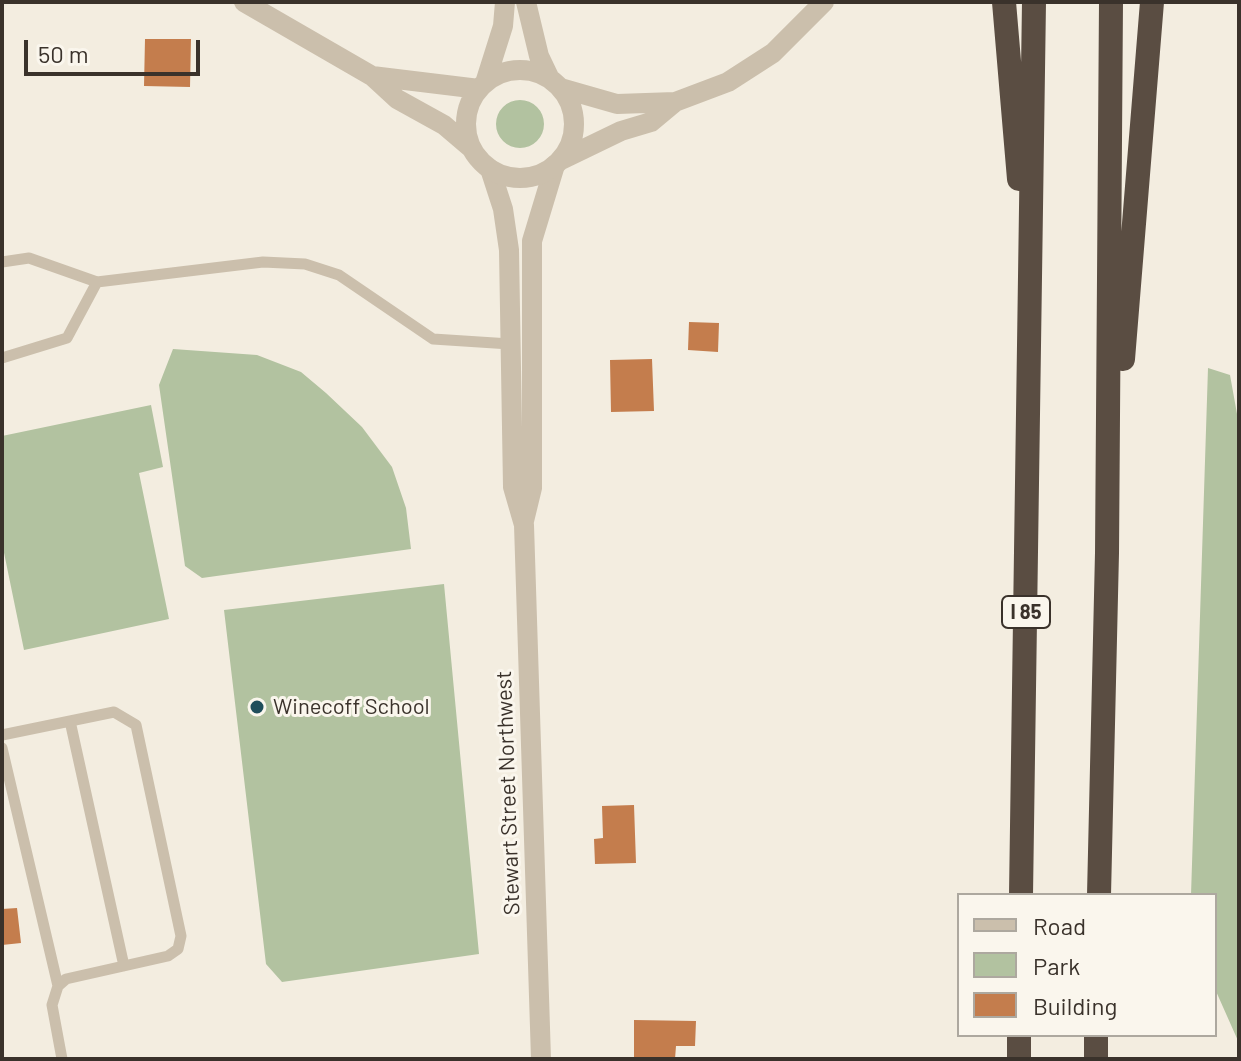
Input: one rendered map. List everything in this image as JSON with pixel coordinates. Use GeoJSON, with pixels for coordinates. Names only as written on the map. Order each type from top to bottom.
{"type":"FeatureCollection","features":[{"type":"Feature","properties":{"kind":"highway"},"geometry":{"type":"LineString","coordinates":[[1004,2],[1031,329]]}},
{"type":"Feature","properties":{"kind":"highway","name":"I 85"},"geometry":{"type":"LineString","coordinates":[[1021,893],[1034,2]]}},
{"type":"Feature","properties":{"kind":"highway"},"geometry":{"type":"LineString","coordinates":[[1099,893],[1107,553],[1111,2]]}},
{"type":"Feature","properties":{"kind":"highway"},"geometry":{"type":"LineString","coordinates":[[1107,553],[1152,2]]}},
{"type":"Feature","properties":{"kind":"highway"},"geometry":{"type":"LineString","coordinates":[[1019,1037],[1019,1059]]}},
{"type":"Feature","properties":{"kind":"highway"},"geometry":{"type":"LineString","coordinates":[[1096,1037],[1096,1059]]}},
{"type":"Feature","properties":{"kind":"street"},"geometry":{"type":"LineString","coordinates":[[244,2],[372,76],[397,99],[444,125],[490,169],[516,178],[530,177],[621,131],[651,122],[675,102]]}},
{"type":"Feature","properties":{"kind":"street"},"geometry":{"type":"LineString","coordinates":[[482,86],[503,26],[505,2]]}},
{"type":"Feature","properties":{"kind":"street"},"geometry":{"type":"LineString","coordinates":[[526,2],[539,56],[568,99],[574,124],[572,137],[558,162]]}},
{"type":"Feature","properties":{"kind":"street"},"geometry":{"type":"LineString","coordinates":[[471,148],[466,123],[472,99],[496,75],[524,70],[555,84],[617,104],[675,102],[728,82],[773,53],[824,2]]}},
{"type":"Feature","properties":{"kind":"street"},"geometry":{"type":"LineString","coordinates":[[372,76],[482,86]]}},
{"type":"Feature","properties":{"kind":"street","name":"Stewart Street Northwest"},"geometry":{"type":"LineString","coordinates":[[541,1059],[524,525],[532,488],[532,241],[558,162]]}},
{"type":"Feature","properties":{"kind":"street","name":"Stewart Street Northwest"},"geometry":{"type":"LineString","coordinates":[[490,169],[507,224],[513,487],[524,525]]}},
{"type":"Feature","properties":{"kind":"lane"},"geometry":{"type":"LineString","coordinates":[[2,262],[29,258],[97,282],[263,262],[305,264],[339,275],[433,339],[510,344]]}},
{"type":"Feature","properties":{"kind":"lane"},"geometry":{"type":"LineString","coordinates":[[2,358],[32,352],[67,338],[97,282]]}},
{"type":"Feature","properties":{"kind":"lane"},"geometry":{"type":"LineString","coordinates":[[2,735],[114,712],[136,725],[181,936],[178,949],[168,956],[66,979],[58,986]]}},
{"type":"Feature","properties":{"kind":"lane"},"geometry":{"type":"LineString","coordinates":[[70,721],[124,966]]}},
{"type":"Feature","properties":{"kind":"lane"},"geometry":{"type":"LineString","coordinates":[[2,748],[58,986],[52,1005],[62,1059]]}},
{"type":"Feature","properties":{"kind":"green space"},"geometry":{"type":"Polygon","coordinates":[[[520,100],[529,101],[537,107],[543,115],[543,133],[537,141],[529,147],[520,148],[511,147],[503,141],[497,133],[496,124],[497,115],[503,107],[511,101],[520,100]]]}},
{"type":"Feature","properties":{"kind":"green space"},"geometry":{"type":"Polygon","coordinates":[[[173,349],[257,355],[301,372],[326,393],[362,427],[392,467],[406,508],[411,549],[202,578],[185,566],[159,385],[173,349]]]}},
{"type":"Feature","properties":{"kind":"green space"},"geometry":{"type":"Polygon","coordinates":[[[1208,368],[1230,375],[1239,425],[1239,1043],[1217,994],[1217,893],[1191,893],[1208,368]]]}},
{"type":"Feature","properties":{"kind":"green space"},"geometry":{"type":"Polygon","coordinates":[[[151,405],[163,467],[139,473],[169,619],[24,650],[2,543],[2,436],[151,405]]]}},
{"type":"Feature","properties":{"kind":"green space"},"geometry":{"type":"Polygon","coordinates":[[[444,584],[479,954],[282,982],[266,964],[224,610],[444,584]]]}},
{"type":"Feature","properties":{"kind":"building"},"geometry":{"type":"Polygon","coordinates":[[[145,39],[191,39],[190,87],[144,86],[145,39]]]}},
{"type":"Feature","properties":{"kind":"building"},"geometry":{"type":"Polygon","coordinates":[[[689,322],[719,323],[718,352],[688,350],[689,322]]]}},
{"type":"Feature","properties":{"kind":"building"},"geometry":{"type":"Polygon","coordinates":[[[652,359],[654,411],[611,412],[610,360],[652,359]]]}},
{"type":"Feature","properties":{"kind":"building"},"geometry":{"type":"Polygon","coordinates":[[[634,805],[636,863],[595,864],[594,839],[603,838],[602,806],[634,805]]]}},
{"type":"Feature","properties":{"kind":"building"},"geometry":{"type":"Polygon","coordinates":[[[17,908],[21,943],[2,945],[2,909],[17,908]]]}},
{"type":"Feature","properties":{"kind":"building"},"geometry":{"type":"Polygon","coordinates":[[[634,1020],[696,1021],[695,1046],[676,1046],[675,1059],[634,1059],[634,1020]]]}},
{"type":"Feature","properties":{"kind":"place","name":"Winecoff School"},"geometry":{"type":"Point","coordinates":[257,707]}}]}
